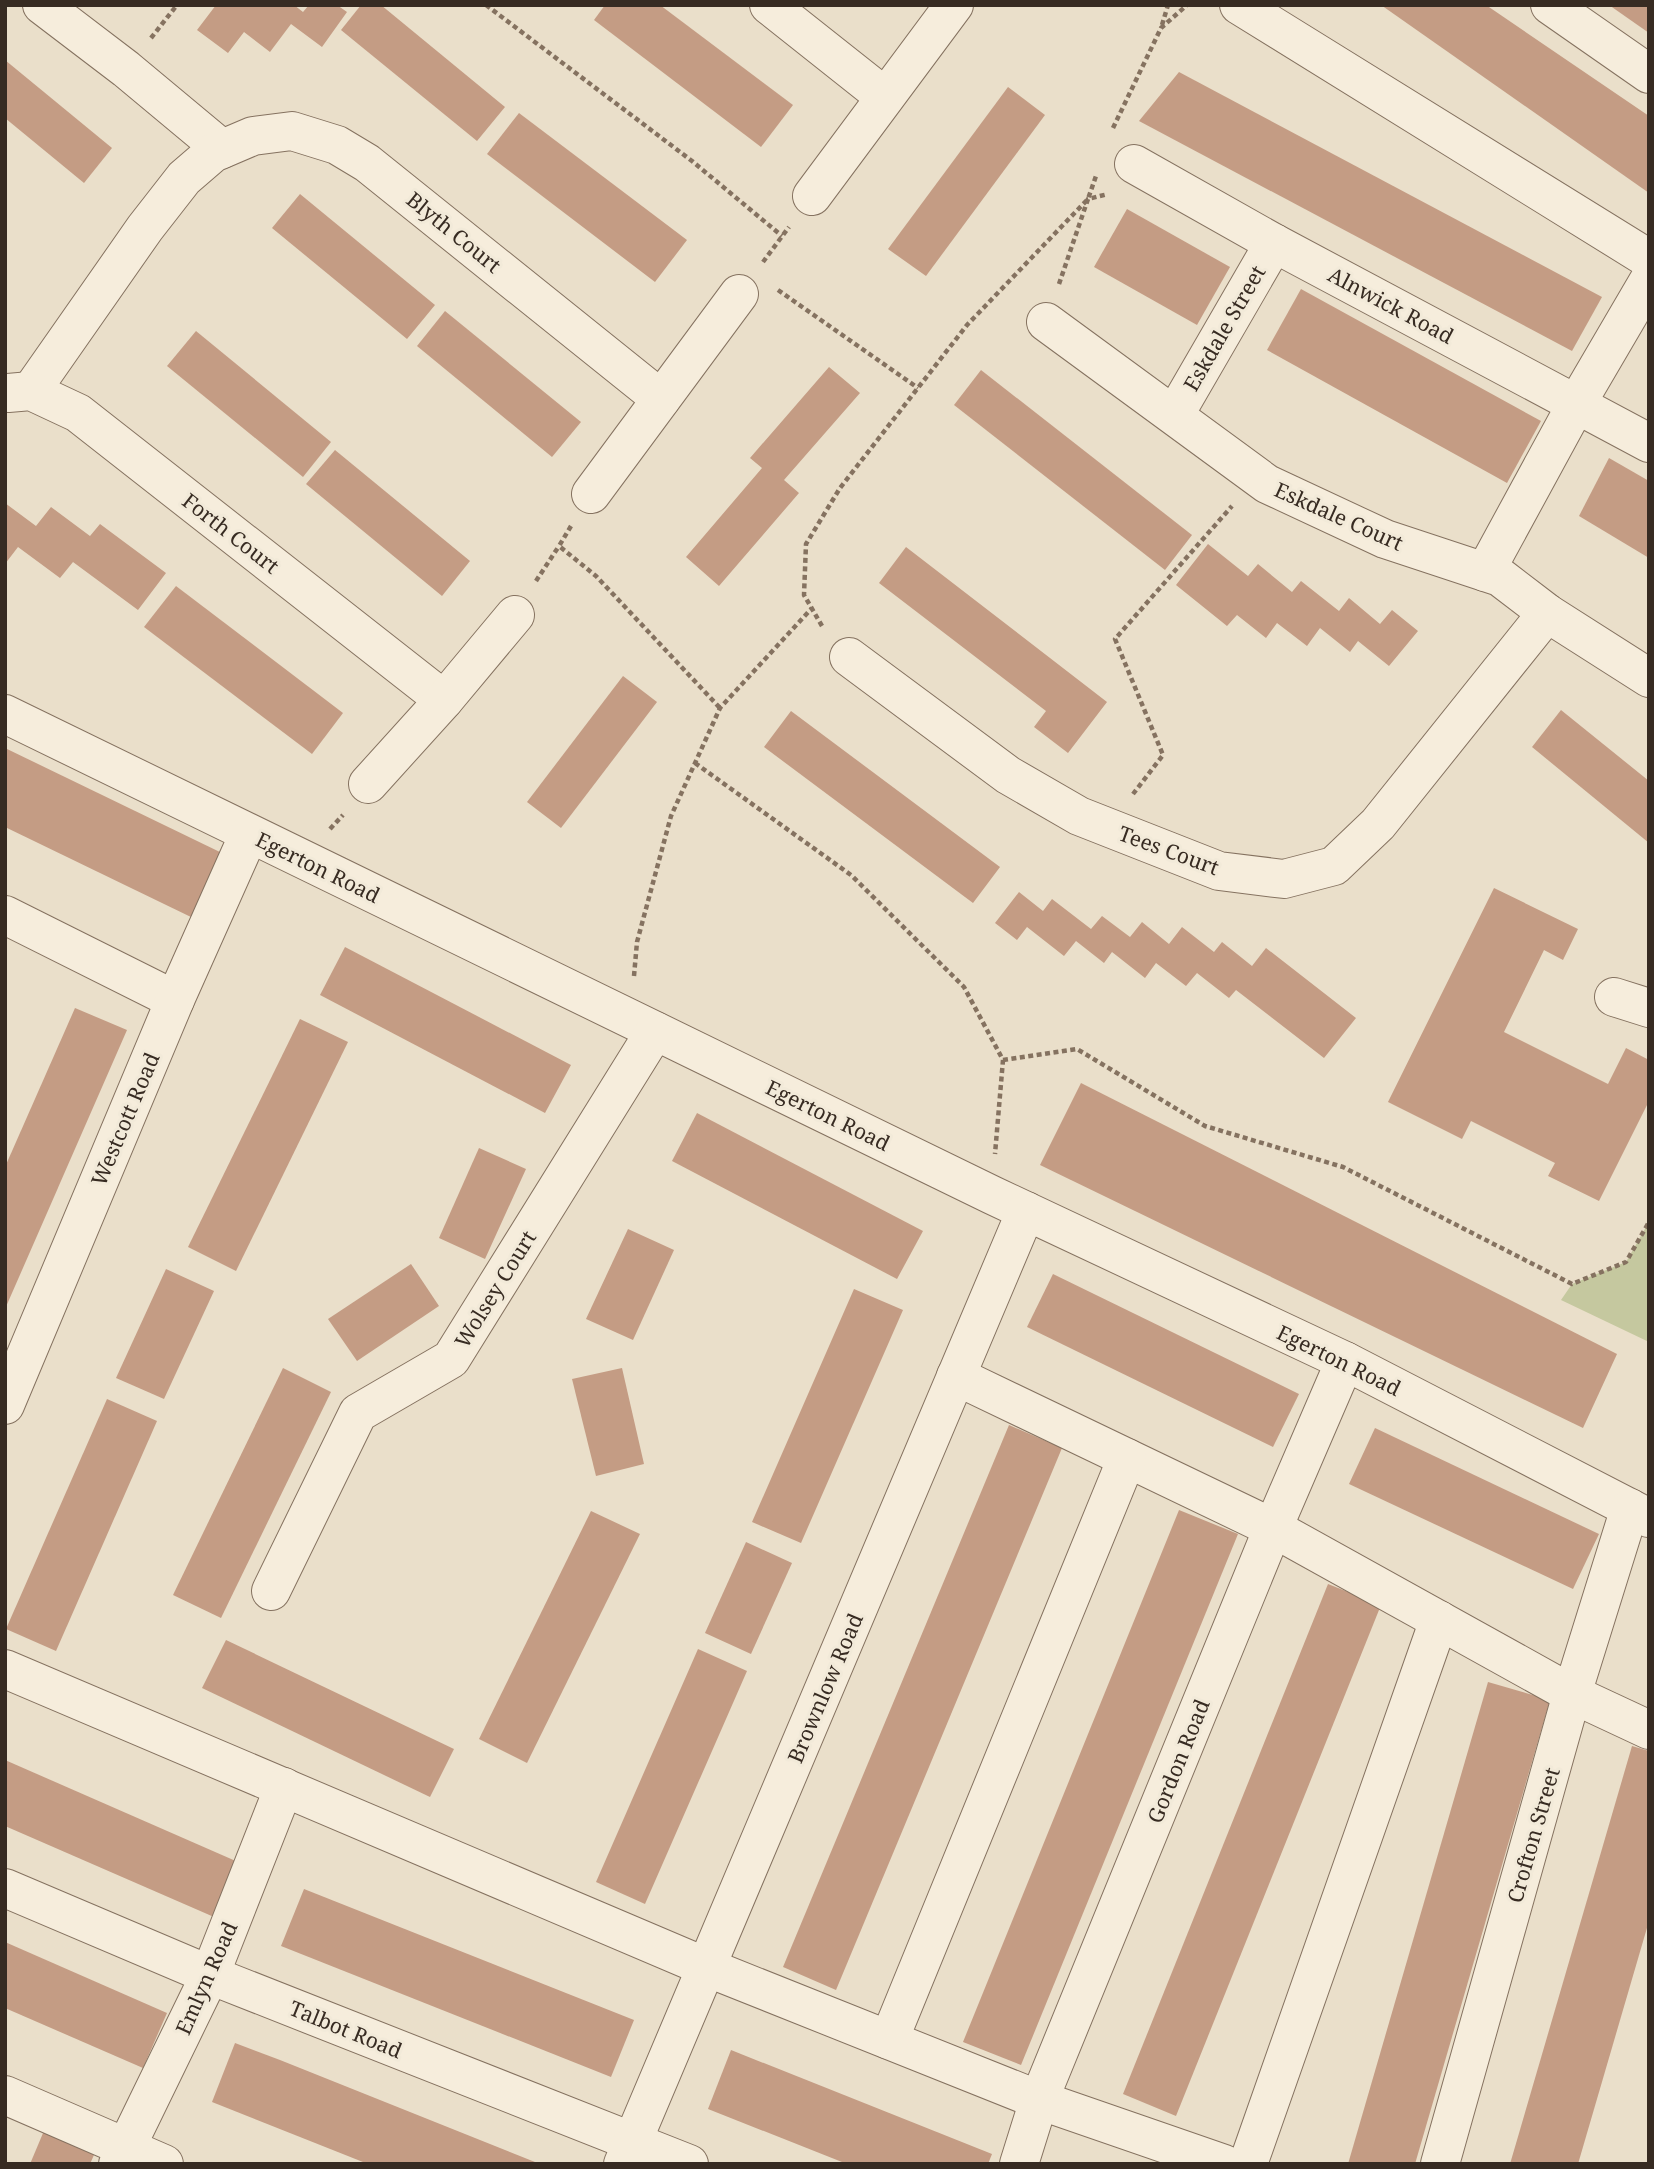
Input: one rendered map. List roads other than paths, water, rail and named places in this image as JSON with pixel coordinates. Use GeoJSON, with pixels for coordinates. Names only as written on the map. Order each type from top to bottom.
{"type":"FeatureCollection","features":[{"type":"Feature","properties":{"kind":"street"},"geometry":{"type":"LineString","coordinates":[[42,5],[126,69],[222,149]]}},
{"type":"Feature","properties":{"kind":"street"},"geometry":{"type":"LineString","coordinates":[[769,5],[885,97]]}},
{"type":"Feature","properties":{"kind":"street"},"geometry":{"type":"LineString","coordinates":[[812,196],[954,5]]}},
{"type":"Feature","properties":{"kind":"street"},"geometry":{"type":"LineString","coordinates":[[1239,5],[1649,259]]}},
{"type":"Feature","properties":{"kind":"street"},"geometry":{"type":"LineString","coordinates":[[1550,5],[1649,75]]}},
{"type":"Feature","properties":{"kind":"street","name":"Blyth Court"},"geometry":{"type":"LineString","coordinates":[[18,392],[184,178],[222,149],[253,136],[292,131],[337,145],[367,163],[661,399]]}},
{"type":"Feature","properties":{"kind":"street","name":"Alnwick Road"},"geometry":{"type":"LineString","coordinates":[[1134,164],[1273,243],[1649,443]]}},
{"type":"Feature","properties":{"kind":"street","name":"Eskdale Street"},"geometry":{"type":"LineString","coordinates":[[1175,414],[1273,243]]}},
{"type":"Feature","properties":{"kind":"street"},"geometry":{"type":"LineString","coordinates":[[1485,572],[1577,403],[1649,280]]}},
{"type":"Feature","properties":{"kind":"street"},"geometry":{"type":"LineString","coordinates":[[591,494],[747,284]]}},
{"type":"Feature","properties":{"kind":"street","name":"Eskdale Court"},"geometry":{"type":"LineString","coordinates":[[1046,321],[1258,477],[1385,539],[1500,577],[1547,613],[1649,678]]}},
{"type":"Feature","properties":{"kind":"street","name":"Forth Court"},"geometry":{"type":"LineString","coordinates":[[18,392],[78,413],[444,700]]}},
{"type":"Feature","properties":{"kind":"street","name":"Tees Court"},"geometry":{"type":"LineString","coordinates":[[849,657],[1008,775],[1079,816],[1219,871],[1284,878],[1334,866],[1378,824],[1547,613]]}},
{"type":"Feature","properties":{"kind":"street"},"geometry":{"type":"LineString","coordinates":[[368,785],[515,615]]}},
{"type":"Feature","properties":{"kind":"street","name":"Egerton Road"},"geometry":{"type":"LineString","coordinates":[[5,714],[992,1195],[1345,1361],[1639,1513]]}},
{"type":"Feature","properties":{"kind":"street","name":"Westcott Road"},"geometry":{"type":"LineString","coordinates":[[5,1405],[175,1000],[249,834]]}},
{"type":"Feature","properties":{"kind":"street"},"geometry":{"type":"LineString","coordinates":[[5,915],[175,1000]]}},
{"type":"Feature","properties":{"kind":"street","name":"Wolsey Court"},"geometry":{"type":"LineString","coordinates":[[271,1591],[358,1413],[451,1359],[643,1025]]}},
{"type":"Feature","properties":{"kind":"street","name":"Brownlow Road"},"geometry":{"type":"LineString","coordinates":[[628,2153],[1026,1211]]}},
{"type":"Feature","properties":{"kind":"street","name":"Gordon Road"},"geometry":{"type":"LineString","coordinates":[[1019,2164],[1039,2100],[1273,1528],[1345,1361]]}},
{"type":"Feature","properties":{"kind":"street"},"geometry":{"type":"LineString","coordinates":[[956,1376],[1273,1528],[1572,1695],[1649,1730]]}},
{"type":"Feature","properties":{"kind":"street"},"geometry":{"type":"LineString","coordinates":[[889,2040],[1127,1458]]}},
{"type":"Feature","properties":{"kind":"street","name":"Crofton Street"},"geometry":{"type":"LineString","coordinates":[[1440,2164],[1572,1695],[1639,1513]]}},
{"type":"Feature","properties":{"kind":"street"},"geometry":{"type":"LineString","coordinates":[[1248,2164],[1439,1620]]}},
{"type":"Feature","properties":{"kind":"street"},"geometry":{"type":"LineString","coordinates":[[5,1669],[706,1967],[1039,2100],[1224,2164]]}},
{"type":"Feature","properties":{"kind":"street","name":"Emlyn Road"},"geometry":{"type":"LineString","coordinates":[[122,2156],[210,1975],[284,1787]]}},
{"type":"Feature","properties":{"kind":"street","name":"Talbot Road"},"geometry":{"type":"LineString","coordinates":[[5,1888],[628,2153],[689,2164]]}},
{"type":"Feature","properties":{"kind":"street"},"geometry":{"type":"LineString","coordinates":[[5,2095],[122,2156],[164,2164]]}}]}
